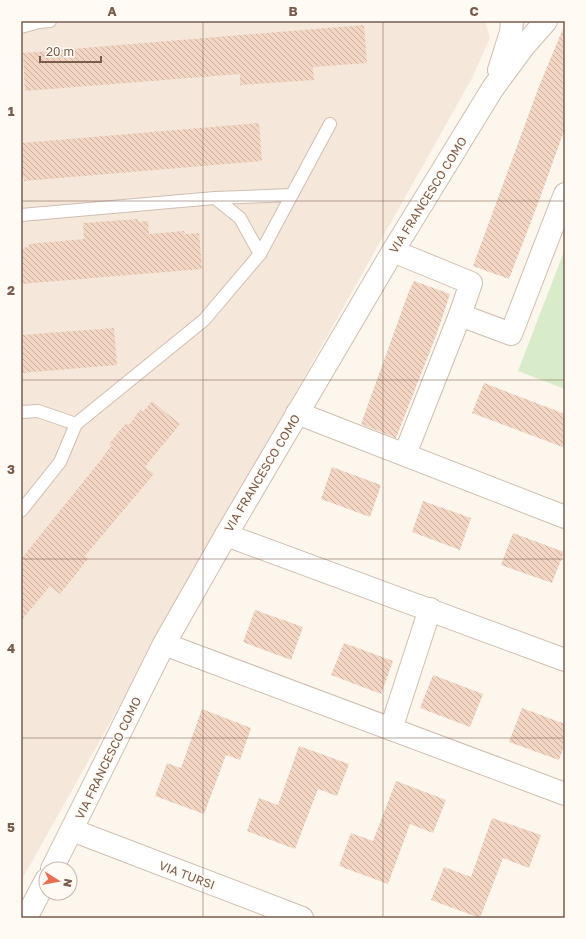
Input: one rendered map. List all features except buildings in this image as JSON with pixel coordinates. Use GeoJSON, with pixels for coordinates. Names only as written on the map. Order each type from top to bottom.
{"type":"FeatureCollection","features":[{"type":"Feature","properties":{"kind":"street","name":"VIA FRANCESCO COMO"},"geometry":{"type":"LineString","coordinates":[[493,88],[504,58],[512,21]]}},
{"type":"Feature","properties":{"kind":"street","name":"VIA FRANCESCO COMO"},"geometry":{"type":"LineString","coordinates":[[56,861],[164,644],[226,534],[393,251],[493,88],[524,46],[546,21]]}},
{"type":"Feature","properties":{"kind":"street"},"geometry":{"type":"LineString","coordinates":[[460,315],[511,334],[565,194]]}},
{"type":"Feature","properties":{"kind":"street"},"geometry":{"type":"LineString","coordinates":[[393,251],[471,283],[460,315],[405,454]]}},
{"type":"Feature","properties":{"kind":"street"},"geometry":{"type":"LineString","coordinates":[[297,413],[565,517]]}},
{"type":"Feature","properties":{"kind":"street"},"geometry":{"type":"LineString","coordinates":[[226,534],[565,660]]}},
{"type":"Feature","properties":{"kind":"street"},"geometry":{"type":"LineString","coordinates":[[391,729],[430,609]]}},
{"type":"Feature","properties":{"kind":"street"},"geometry":{"type":"LineString","coordinates":[[164,644],[565,794]]}},
{"type":"Feature","properties":{"kind":"street","name":"VIA TURSI"},"geometry":{"type":"LineString","coordinates":[[72,830],[302,918]]}},
{"type":"Feature","properties":{"kind":"street"},"geometry":{"type":"LineString","coordinates":[[26,918],[38,895]]}},
{"type":"Feature","properties":{"kind":"lane"},"geometry":{"type":"LineString","coordinates":[[21,27],[38,22],[50,21]]}},
{"type":"Feature","properties":{"kind":"lane"},"geometry":{"type":"LineString","coordinates":[[21,511],[60,462],[76,424],[204,320],[260,254],[330,124]]}},
{"type":"Feature","properties":{"kind":"lane"},"geometry":{"type":"LineString","coordinates":[[21,215],[215,198],[291,195]]}},
{"type":"Feature","properties":{"kind":"lane"},"geometry":{"type":"LineString","coordinates":[[215,198],[240,218],[260,254]]}},
{"type":"Feature","properties":{"kind":"lane"},"geometry":{"type":"LineString","coordinates":[[21,412],[38,411],[76,424]]}},
{"type":"Feature","properties":{"kind":"shaded area"},"geometry":{"type":"Polygon","coordinates":[[[21,21],[485,21],[490,38],[471,80],[21,881],[21,21]]]}},
{"type":"Feature","properties":{"kind":"green space"},"geometry":{"type":"Polygon","coordinates":[[[565,249],[565,389],[518,371],[565,249]]]}}]}
